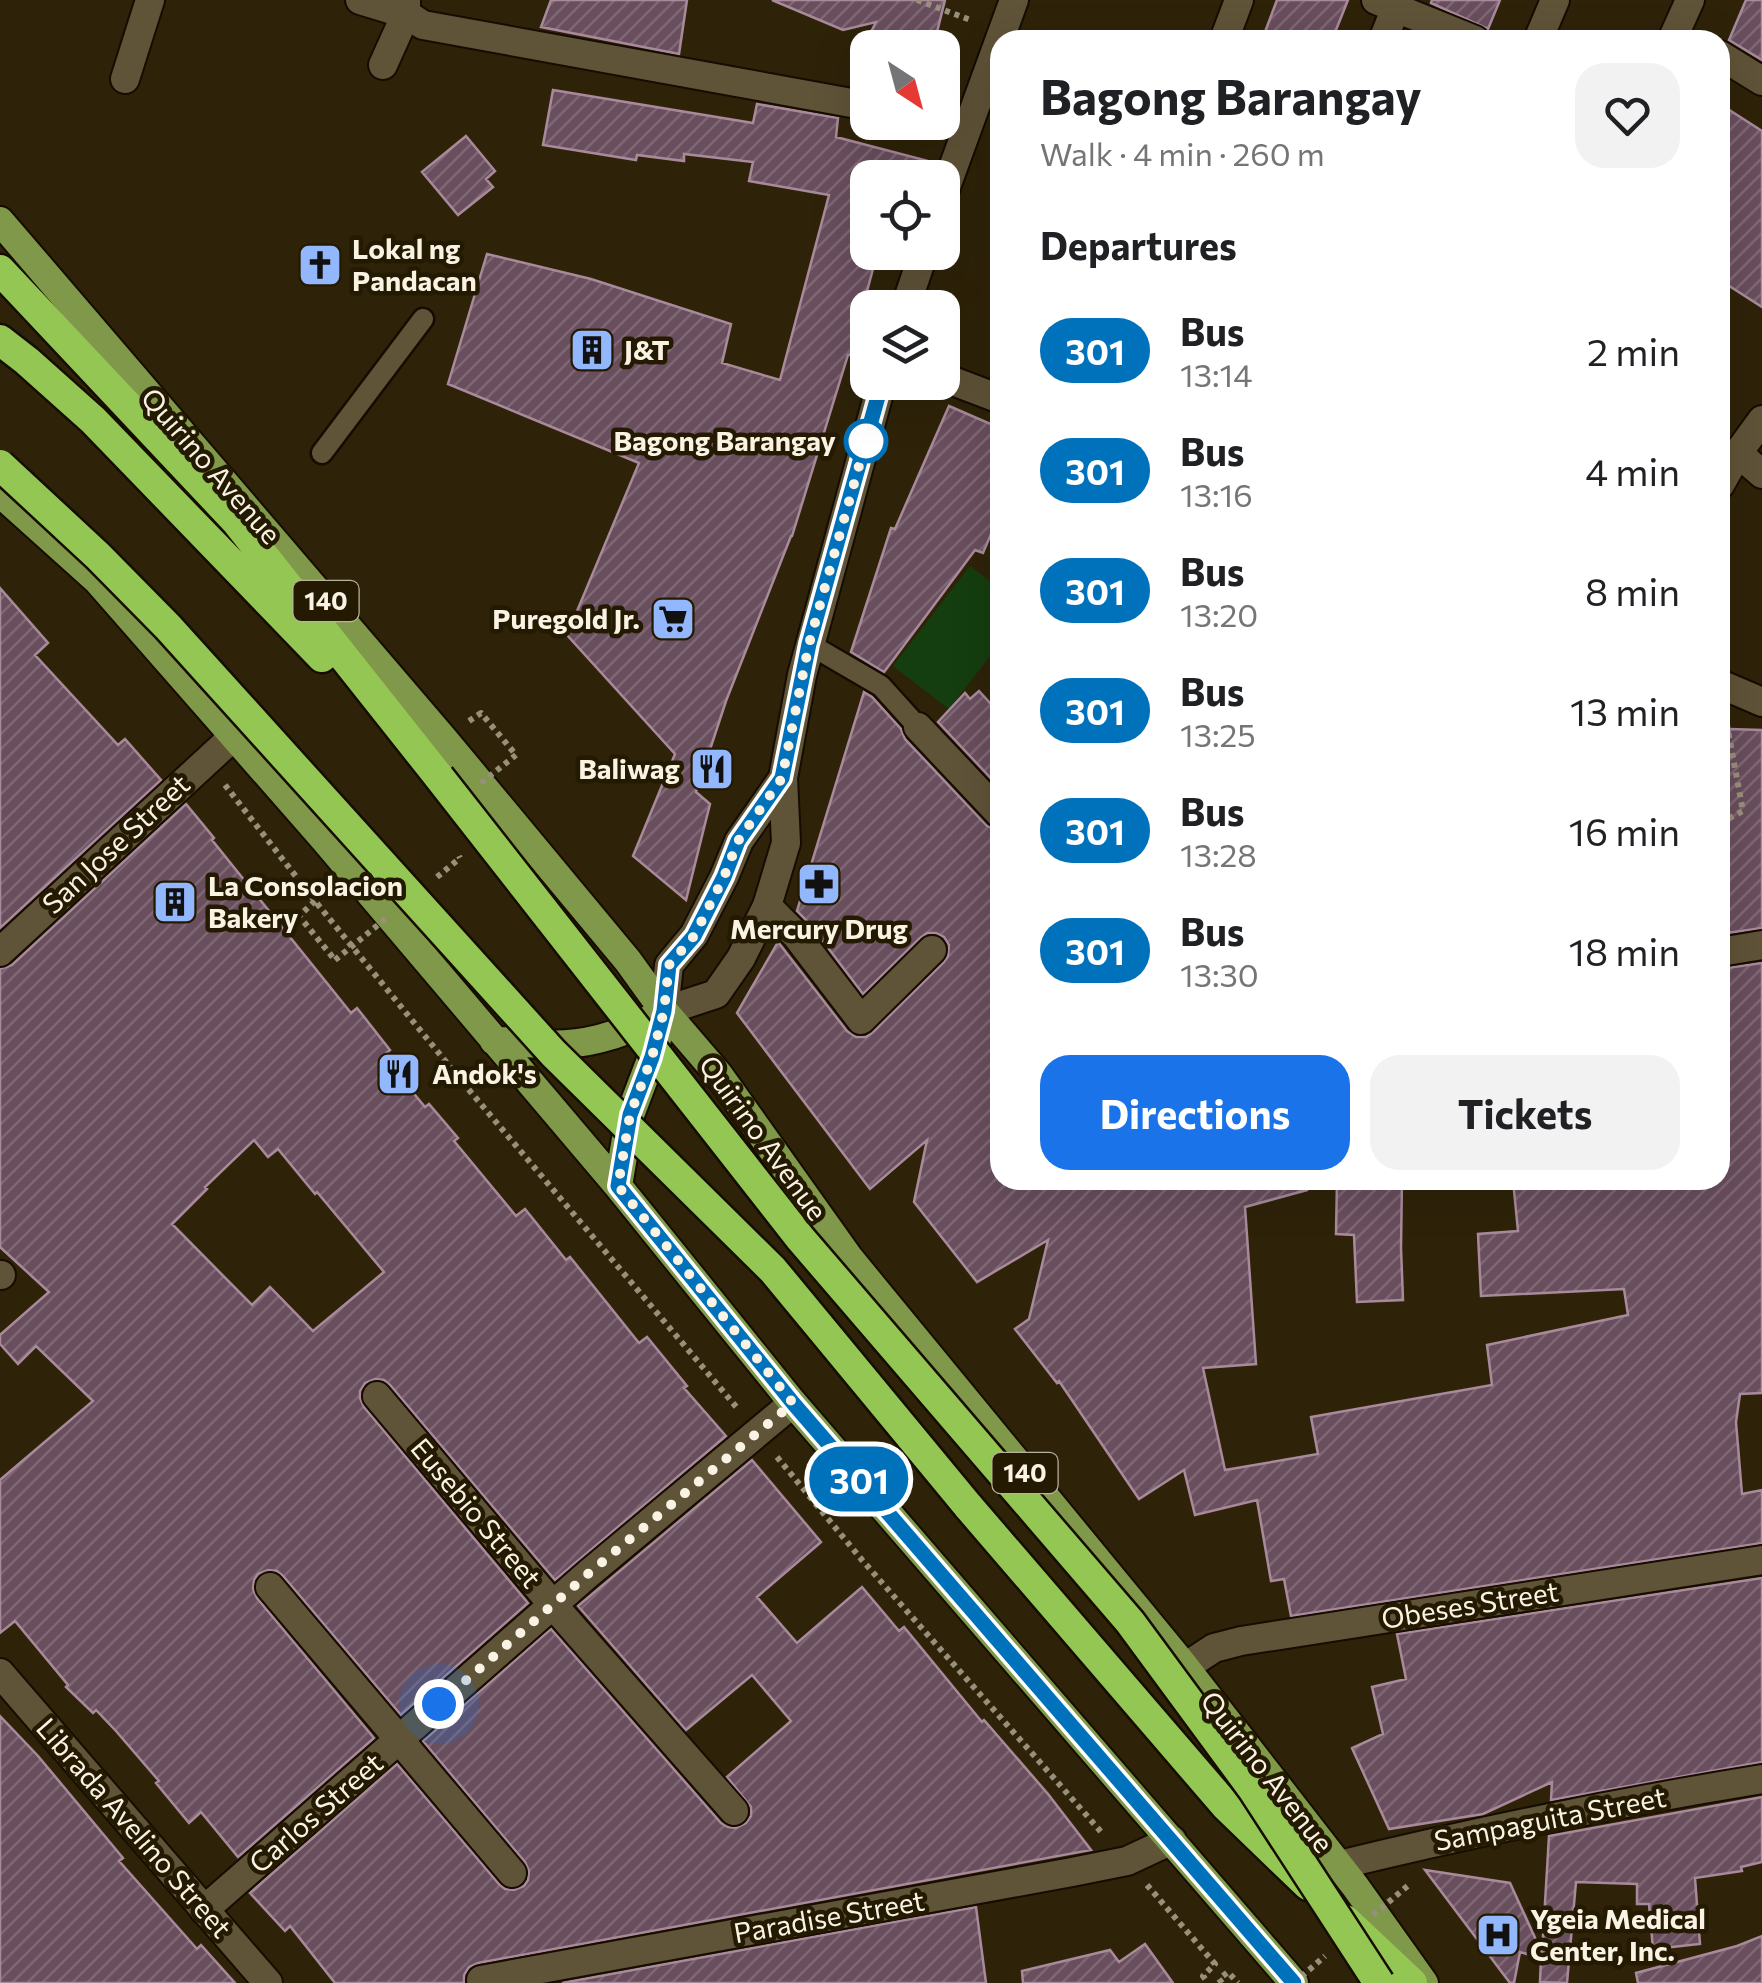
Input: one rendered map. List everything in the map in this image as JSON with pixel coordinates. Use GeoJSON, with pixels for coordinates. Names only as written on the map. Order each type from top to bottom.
{"type":"FeatureCollection","features":[{"type":"Feature","properties":{"kind":"highway"},"geometry":{"type":"LineString","coordinates":[[0,270],[236,521],[800,1238],[1130,1622],[1254,1789],[1379,1983]]}},
{"type":"Feature","properties":{"kind":"highway"},"geometry":{"type":"LineString","coordinates":[[0,340],[93,420],[439,777]]}},
{"type":"Feature","properties":{"kind":"highway"},"geometry":{"type":"LineString","coordinates":[[0,465],[168,628],[553,1053],[773,1270],[968,1506],[1226,1806],[1412,1983]]}},
{"type":"Feature","properties":{"kind":"main road","name":"Quirino Avenue"},"geometry":{"type":"LineString","coordinates":[[0,220],[628,961],[664,1011],[719,1074],[850,1258],[1184,1667],[1340,1865],[1424,1983]]}},
{"type":"Feature","properties":{"kind":"main road"},"geometry":{"type":"LineString","coordinates":[[0,493],[97,580],[436,969],[793,1403],[1294,1983]]}},
{"type":"Feature","properties":{"kind":"main road"},"geometry":{"type":"LineString","coordinates":[[494,1041],[583,1043],[634,1028],[664,1011]]}},
{"type":"Feature","properties":{"kind":"main road"},"geometry":{"type":"LineString","coordinates":[[618,1186],[630,1115],[664,1011]]}},
{"type":"Feature","properties":{"kind":"street"},"geometry":{"type":"LineString","coordinates":[[125,79],[150,0]]}},
{"type":"Feature","properties":{"kind":"street"},"geometry":{"type":"LineString","coordinates":[[360,0],[406,7],[422,25],[850,103]]}},
{"type":"Feature","properties":{"kind":"street"},"geometry":{"type":"LineString","coordinates":[[1003,30],[1014,0]]}},
{"type":"Feature","properties":{"kind":"street"},"geometry":{"type":"LineString","coordinates":[[1228,30],[1240,0]]}},
{"type":"Feature","properties":{"kind":"street"},"geometry":{"type":"LineString","coordinates":[[1542,30],[1554,0]]}},
{"type":"Feature","properties":{"kind":"street"},"geometry":{"type":"LineString","coordinates":[[1682,30],[1690,0]]}},
{"type":"Feature","properties":{"kind":"street"},"geometry":{"type":"LineString","coordinates":[[1385,30],[1390,3],[1452,30]]}},
{"type":"Feature","properties":{"kind":"street"},"geometry":{"type":"LineString","coordinates":[[383,65],[406,7]]}},
{"type":"Feature","properties":{"kind":"street"},"geometry":{"type":"LineString","coordinates":[[960,114],[990,55]]}},
{"type":"Feature","properties":{"kind":"street"},"geometry":{"type":"LineString","coordinates":[[1730,61],[1762,81]]}},
{"type":"Feature","properties":{"kind":"street"},"geometry":{"type":"LineString","coordinates":[[960,383],[990,395]]}},
{"type":"Feature","properties":{"kind":"street"},"geometry":{"type":"LineString","coordinates":[[782,778],[738,841],[694,936],[669,965],[664,1011],[716,994],[741,958],[767,906],[786,843],[782,778],[809,644],[877,400]]}},
{"type":"Feature","properties":{"kind":"street"},"geometry":{"type":"LineString","coordinates":[[1730,467],[1762,420]]}},
{"type":"Feature","properties":{"kind":"street"},"geometry":{"type":"LineString","coordinates":[[1738,453],[1762,474]]}},
{"type":"Feature","properties":{"kind":"street"},"geometry":{"type":"LineString","coordinates":[[1730,695],[1762,702]]}},
{"type":"Feature","properties":{"kind":"street"},"geometry":{"type":"LineString","coordinates":[[918,726],[990,803]]}},
{"type":"Feature","properties":{"kind":"street","name":"San Jose Street"},"geometry":{"type":"LineString","coordinates":[[0,952],[234,737]]}},
{"type":"Feature","properties":{"kind":"street"},"geometry":{"type":"LineString","coordinates":[[767,906],[796,935],[862,1020],[932,950]]}},
{"type":"Feature","properties":{"kind":"street"},"geometry":{"type":"LineString","coordinates":[[1730,950],[1762,945]]}},
{"type":"Feature","properties":{"kind":"street","name":"Eusebio Street"},"geometry":{"type":"LineString","coordinates":[[378,1396],[734,1812]]}},
{"type":"Feature","properties":{"kind":"street","name":"Carlos Street"},"geometry":{"type":"LineString","coordinates":[[204,1910],[553,1605],[793,1403]]}},
{"type":"Feature","properties":{"kind":"street","name":"Obeses Street"},"geometry":{"type":"LineString","coordinates":[[1184,1667],[1214,1648],[1241,1641],[1762,1560]]}},
{"type":"Feature","properties":{"kind":"street"},"geometry":{"type":"LineString","coordinates":[[270,1587],[512,1873]]}},
{"type":"Feature","properties":{"kind":"street","name":"Librada Avelino Street"},"geometry":{"type":"LineString","coordinates":[[0,1673],[268,1983]]}},
{"type":"Feature","properties":{"kind":"street","name":"Sampaguita Street"},"geometry":{"type":"LineString","coordinates":[[1340,1865],[1692,1790],[1762,1779]]}},
{"type":"Feature","properties":{"kind":"street","name":"Paradise Street"},"geometry":{"type":"LineString","coordinates":[[480,1980],[1127,1861],[1172,1840]]}},
{"type":"Feature","properties":{"kind":"lane"},"geometry":{"type":"LineString","coordinates":[[322,453],[422,319]]}},
{"type":"Feature","properties":{"kind":"lane"},"geometry":{"type":"LineString","coordinates":[[809,644],[880,686],[918,726]]}},
{"type":"Feature","properties":{"kind":"path"},"geometry":{"type":"LineString","coordinates":[[917,0],[997,30]]}},
{"type":"Feature","properties":{"kind":"path"},"geometry":{"type":"LineString","coordinates":[[474,789],[516,755],[481,713]]}},
{"type":"Feature","properties":{"kind":"path"},"geometry":{"type":"LineString","coordinates":[[1730,738],[1743,812],[1730,818]]}},
{"type":"Feature","properties":{"kind":"path"},"geometry":{"type":"LineString","coordinates":[[206,760],[315,901],[862,1560],[1215,1964],[1202,1976],[1208,1983]]}},
{"type":"Feature","properties":{"kind":"path"},"geometry":{"type":"LineString","coordinates":[[432,881],[460,858],[450,846]]}},
{"type":"Feature","properties":{"kind":"path"},"geometry":{"type":"LineString","coordinates":[[315,901],[298,916],[335,960],[391,915]]}},
{"type":"Feature","properties":{"kind":"path"},"geometry":{"type":"LineString","coordinates":[[1222,1983],[1219,1979],[1228,1972],[1238,1983]]}},
{"type":"Feature","properties":{"kind":"green space"},"geometry":{"type":"Polygon","coordinates":[[[970,566],[990,581],[990,656],[949,709],[893,666],[970,566]]]}},
{"type":"Feature","properties":{"kind":"building"},"geometry":{"type":"Polygon","coordinates":[[[551,0],[687,0],[679,54],[541,27],[551,0]]]}},
{"type":"Feature","properties":{"kind":"building"},"geometry":{"type":"Polygon","coordinates":[[[772,0],[945,0],[938,30],[872,30],[876,22],[843,30],[772,0]]]}},
{"type":"Feature","properties":{"kind":"building"},"geometry":{"type":"Polygon","coordinates":[[[1277,0],[1348,0],[1336,30],[1266,30],[1277,0]]]}},
{"type":"Feature","properties":{"kind":"building"},"geometry":{"type":"Polygon","coordinates":[[[1500,0],[1488,29],[1431,3],[1500,0]]]}},
{"type":"Feature","properties":{"kind":"building"},"geometry":{"type":"Polygon","coordinates":[[[1746,0],[1762,0],[1762,60],[1730,38],[1746,0]]]}},
{"type":"Feature","properties":{"kind":"building"},"geometry":{"type":"Polygon","coordinates":[[[553,90],[753,123],[757,104],[838,118],[836,137],[924,160],[850,160],[850,270],[873,270],[867,290],[850,290],[850,355],[792,536],[726,701],[696,792],[710,804],[686,900],[633,856],[675,754],[567,635],[639,463],[448,384],[487,254],[591,279],[731,324],[722,363],[780,380],[829,195],[749,181],[753,162],[684,154],[684,161],[637,155],[636,160],[543,145],[553,90]]]}},
{"type":"Feature","properties":{"kind":"building"},"geometry":{"type":"Polygon","coordinates":[[[1730,110],[1762,131],[1762,307],[1730,286],[1730,110]]]}},
{"type":"Feature","properties":{"kind":"building"},"geometry":{"type":"Polygon","coordinates":[[[466,136],[495,171],[486,179],[493,187],[458,215],[422,172],[466,136]]]}},
{"type":"Feature","properties":{"kind":"building"},"geometry":{"type":"Polygon","coordinates":[[[949,406],[990,424],[990,537],[983,553],[975,550],[884,672],[851,652],[891,528],[895,529],[949,406]]]}},
{"type":"Feature","properties":{"kind":"building"},"geometry":{"type":"Polygon","coordinates":[[[0,588],[48,643],[35,655],[118,745],[125,739],[161,780],[0,928],[0,588]]]}},
{"type":"Feature","properties":{"kind":"building"},"geometry":{"type":"Polygon","coordinates":[[[979,691],[990,703],[990,777],[938,722],[965,693],[970,699],[979,691]]]}},
{"type":"Feature","properties":{"kind":"building"},"geometry":{"type":"Polygon","coordinates":[[[864,692],[990,827],[990,1190],[1307,1190],[1245,1207],[1256,1364],[1203,1368],[1225,1470],[1318,1454],[1311,1417],[1492,1385],[1487,1345],[1628,1315],[1624,1289],[1481,1296],[1478,1234],[1518,1231],[1514,1190],[1730,1190],[1730,968],[1762,963],[1762,1393],[1740,1394],[1736,1422],[1742,1494],[1762,1490],[1762,1543],[1291,1616],[1284,1579],[1271,1581],[1257,1500],[1195,1515],[1184,1470],[1139,1499],[1059,1381],[1015,1329],[1029,1319],[1048,1240],[977,1282],[914,1202],[927,1140],[870,1189],[737,1013],[778,942],[847,1031],[856,1037],[873,1032],[948,956],[949,945],[944,937],[927,933],[863,994],[797,911],[864,692]]]}},
{"type":"Feature","properties":{"kind":"building"},"geometry":{"type":"Polygon","coordinates":[[[1730,729],[1762,730],[1762,928],[1730,933],[1730,729]]]}},
{"type":"Feature","properties":{"kind":"building"},"geometry":{"type":"Polygon","coordinates":[[[186,804],[351,1013],[357,1008],[390,1050],[383,1056],[425,1107],[429,1104],[458,1138],[454,1141],[516,1216],[525,1209],[566,1260],[570,1257],[639,1343],[647,1337],[726,1436],[555,1580],[390,1385],[375,1379],[365,1383],[360,1391],[364,1407],[528,1603],[401,1715],[283,1576],[268,1570],[258,1574],[253,1589],[257,1598],[374,1738],[238,1857],[201,1812],[189,1823],[116,1731],[66,1687],[15,1621],[0,1633],[0,1480],[93,1401],[36,1346],[18,1364],[0,1344],[0,1335],[49,1292],[0,1247],[0,969],[12,965],[186,804]],[[254,1140],[172,1224],[252,1305],[270,1287],[313,1331],[384,1272],[278,1149],[268,1157],[254,1140]]]}},
{"type":"Feature","properties":{"kind":"building"},"geometry":{"type":"Polygon","coordinates":[[[1337,1190],[1402,1190],[1403,1300],[1357,1302],[1354,1235],[1336,1234],[1337,1190]]]}},
{"type":"Feature","properties":{"kind":"building"},"geometry":{"type":"Polygon","coordinates":[[[752,1460],[821,1542],[757,1597],[797,1643],[862,1587],[899,1631],[904,1627],[1048,1794],[1091,1850],[478,1963],[469,1967],[464,1983],[335,1983],[290,1926],[285,1931],[250,1893],[397,1764],[499,1884],[514,1890],[524,1886],[529,1871],[525,1862],[423,1741],[551,1629],[721,1823],[736,1828],[746,1823],[751,1807],[727,1777],[791,1721],[752,1675],[686,1730],[578,1606],[752,1460]]]}},
{"type":"Feature","properties":{"kind":"building"},"geometry":{"type":"Polygon","coordinates":[[[1762,1578],[1762,1762],[1551,1800],[1552,1782],[1483,1814],[1389,1829],[1352,1748],[1383,1734],[1372,1687],[1406,1679],[1397,1634],[1762,1578]]]}},
{"type":"Feature","properties":{"kind":"building"},"geometry":{"type":"Polygon","coordinates":[[[0,1716],[123,1858],[119,1861],[197,1949],[201,1945],[235,1983],[0,1983],[0,1716]]]}},
{"type":"Feature","properties":{"kind":"building"},"geometry":{"type":"Polygon","coordinates":[[[1762,1797],[1762,1862],[1741,1867],[1742,1871],[1695,1878],[1700,1944],[1653,1949],[1649,1904],[1637,1904],[1637,1884],[1576,1882],[1567,1983],[1540,1982],[1541,1958],[1520,1952],[1514,1983],[1510,1983],[1425,1870],[1510,1883],[1542,1953],[1549,1836],[1762,1797]]]}},
{"type":"Feature","properties":{"kind":"building"},"geometry":{"type":"Polygon","coordinates":[[[976,1907],[986,1983],[562,1983],[976,1907]]]}},
{"type":"Feature","properties":{"kind":"building"},"geometry":{"type":"Polygon","coordinates":[[[1762,1936],[1762,1983],[1638,1983],[1636,1973],[1762,1936]]]}},
{"type":"Feature","properties":{"kind":"building"},"geometry":{"type":"Polygon","coordinates":[[[1145,1944],[1173,1983],[1023,1983],[1022,1971],[1110,1950],[1119,1962],[1145,1944]]]}},
{"type":"Feature","properties":{"kind":"bus line","name":"301"},"geometry":{"type":"LineString","coordinates":[[877,400],[809,644],[782,778],[738,841],[694,936],[669,965],[664,1011],[630,1115],[618,1186],[793,1403],[1294,1983]]}},
{"type":"Feature","properties":{"kind":"place","name":"Lokal ng Pandacan"},"geometry":{"type":"Point","coordinates":[320,265]}},
{"type":"Feature","properties":{"kind":"place","name":"J&T"},"geometry":{"type":"Point","coordinates":[592,350]}},
{"type":"Feature","properties":{"kind":"place","name":"Bagong Barangay"},"geometry":{"type":"Point","coordinates":[866,441]}},
{"type":"Feature","properties":{"kind":"place","name":"Puregold Jr."},"geometry":{"type":"Point","coordinates":[673,619]}},
{"type":"Feature","properties":{"kind":"place","name":"Baliwag"},"geometry":{"type":"Point","coordinates":[712,769]}},
{"type":"Feature","properties":{"kind":"place","name":"Mercury Drug"},"geometry":{"type":"Point","coordinates":[819,884]}},
{"type":"Feature","properties":{"kind":"place","name":"La Consolacion Bakery"},"geometry":{"type":"Point","coordinates":[175,902]}},
{"type":"Feature","properties":{"kind":"place","name":"Andok's"},"geometry":{"type":"Point","coordinates":[399,1074]}},
{"type":"Feature","properties":{"kind":"place","name":"Ygeia Medical Center, Inc."},"geometry":{"type":"Point","coordinates":[1498,1935]}},
{"type":"Feature","properties":{"kind":"route"},"geometry":{"type":"LineString","coordinates":[[439,1704],[793,1403],[618,1186],[630,1115],[664,1011],[669,965],[694,936],[738,841],[782,778],[809,644],[866,441]]}}]}
